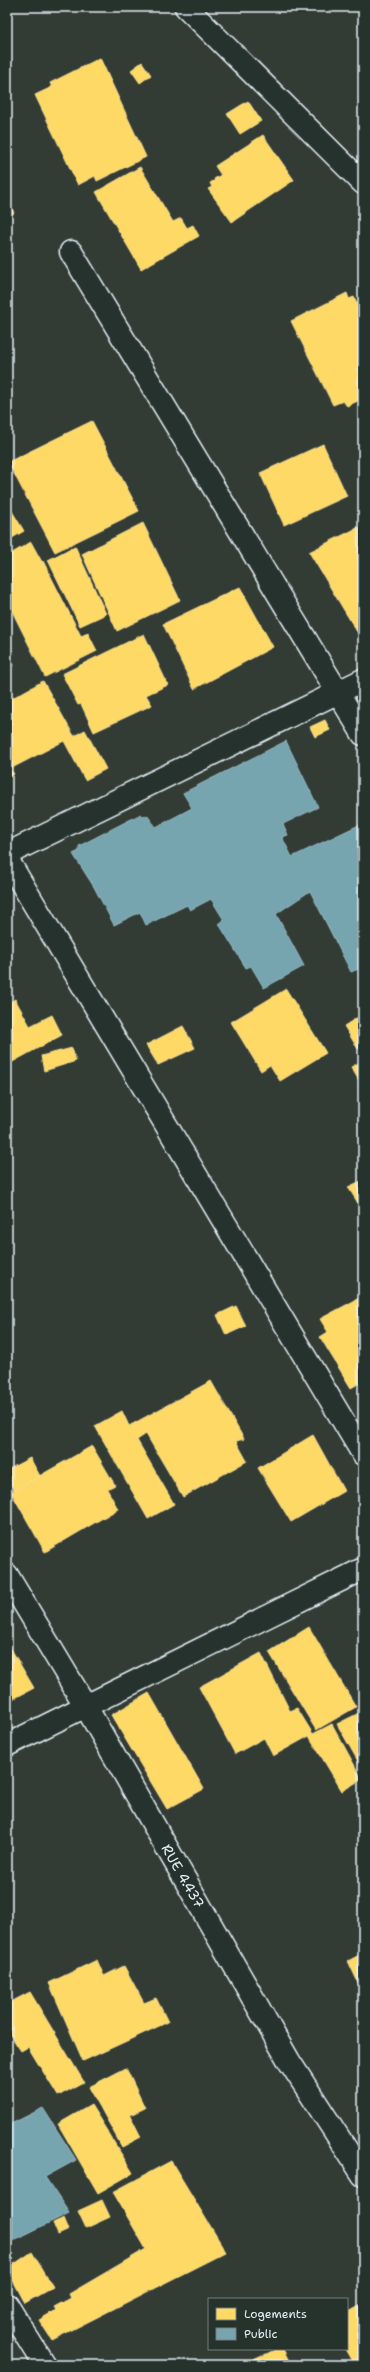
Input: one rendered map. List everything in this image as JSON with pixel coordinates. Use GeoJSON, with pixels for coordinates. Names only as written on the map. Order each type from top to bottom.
{"type":"FeatureCollection","features":[{"type":"Feature","properties":{"kind":"street"},"geometry":{"type":"LineString","coordinates":[[186,7],[363,183]]}},
{"type":"Feature","properties":{"kind":"street"},"geometry":{"type":"LineString","coordinates":[[71,252],[363,734]]}},
{"type":"Feature","properties":{"kind":"street"},"geometry":{"type":"LineString","coordinates":[[7,854],[363,680]]}},
{"type":"Feature","properties":{"kind":"street"},"geometry":{"type":"LineString","coordinates":[[7,859],[363,1454]]}},
{"type":"Feature","properties":{"kind":"street"},"geometry":{"type":"LineString","coordinates":[[7,1745],[85,1705],[363,1569]]}},
{"type":"Feature","properties":{"kind":"street","name":"RUE 4.437"},"geometry":{"type":"LineString","coordinates":[[7,1575],[85,1705],[288,2061],[363,2175]]}},
{"type":"Feature","properties":{"kind":"street"},"geometry":{"type":"LineString","coordinates":[[7,2305],[44,2365]]}},
{"type":"Feature","properties":{"kind":"building: Logements"},"geometry":{"type":"Polygon","coordinates":[[[100,58],[146,157],[97,181],[95,176],[78,185],[35,95],[52,87],[50,83],[100,58]]]}},
{"type":"Feature","properties":{"kind":"building: Logements"},"geometry":{"type":"Polygon","coordinates":[[[142,62],[151,75],[140,83],[131,70],[142,62]]]}},
{"type":"Feature","properties":{"kind":"building: Logements"},"geometry":{"type":"Polygon","coordinates":[[[248,101],[261,121],[240,134],[227,114],[248,101]]]}},
{"type":"Feature","properties":{"kind":"building: Logements"},"geometry":{"type":"Polygon","coordinates":[[[263,135],[294,180],[232,222],[208,189],[212,187],[210,183],[221,175],[215,166],[263,135]]]}},
{"type":"Feature","properties":{"kind":"building: Logements"},"geometry":{"type":"Polygon","coordinates":[[[140,167],[173,222],[181,218],[187,228],[193,225],[199,236],[141,269],[96,192],[140,167]]]}},
{"type":"Feature","properties":{"kind":"building: Logements"},"geometry":{"type":"Polygon","coordinates":[[[7,199],[14,213],[7,217],[7,199]]]}},
{"type":"Feature","properties":{"kind":"building: Logements"},"geometry":{"type":"Polygon","coordinates":[[[347,293],[349,299],[354,297],[363,315],[363,321],[361,322],[363,326],[363,390],[358,392],[362,399],[347,406],[343,401],[333,405],[291,321],[347,293]]]}},
{"type":"Feature","properties":{"kind":"building: Logements"},"geometry":{"type":"Polygon","coordinates":[[[92,421],[139,511],[55,552],[8,462],[92,421]]]}},
{"type":"Feature","properties":{"kind":"building: Logements"},"geometry":{"type":"Polygon","coordinates":[[[323,444],[347,496],[284,525],[260,473],[323,444]]]}},
{"type":"Feature","properties":{"kind":"building: Logements"},"geometry":{"type":"Polygon","coordinates":[[[7,503],[24,531],[7,541],[7,503]]]}},
{"type":"Feature","properties":{"kind":"building: Logements"},"geometry":{"type":"Polygon","coordinates":[[[143,523],[180,600],[117,631],[82,554],[143,523]]]}},
{"type":"Feature","properties":{"kind":"building: Logements"},"geometry":{"type":"Polygon","coordinates":[[[363,525],[363,640],[362,640],[309,552],[363,525]]]}},
{"type":"Feature","properties":{"kind":"building: Logements"},"geometry":{"type":"Polygon","coordinates":[[[31,542],[42,562],[43,561],[81,636],[88,633],[97,651],[45,677],[7,601],[7,556],[31,542]]]}},
{"type":"Feature","properties":{"kind":"building: Logements"},"geometry":{"type":"Polygon","coordinates":[[[75,546],[106,614],[80,626],[48,560],[75,546]]]}},
{"type":"Feature","properties":{"kind":"building: Logements"},"geometry":{"type":"Polygon","coordinates":[[[240,587],[273,647],[194,689],[163,624],[240,587]]]}},
{"type":"Feature","properties":{"kind":"building: Logements"},"geometry":{"type":"Polygon","coordinates":[[[144,634],[168,685],[146,695],[152,705],[94,732],[81,704],[78,705],[62,674],[144,634]]]}},
{"type":"Feature","properties":{"kind":"building: Logements"},"geometry":{"type":"Polygon","coordinates":[[[7,654],[13,666],[7,669],[7,654]]]}},
{"type":"Feature","properties":{"kind":"building: Logements"},"geometry":{"type":"Polygon","coordinates":[[[43,681],[74,736],[85,730],[106,769],[85,780],[64,741],[10,769],[14,774],[7,779],[7,701],[43,681]]]}},
{"type":"Feature","properties":{"kind":"building: Logements"},"geometry":{"type":"Polygon","coordinates":[[[325,720],[330,730],[315,737],[310,727],[325,720]]]}},
{"type":"Feature","properties":{"kind":"building: Logements"},"geometry":{"type":"Polygon","coordinates":[[[286,989],[326,1053],[280,1081],[270,1065],[261,1071],[231,1022],[286,989]]]}},
{"type":"Feature","properties":{"kind":"building: Logements"},"geometry":{"type":"Polygon","coordinates":[[[15,999],[30,1026],[52,1015],[62,1035],[7,1065],[7,1004],[15,999]]]}},
{"type":"Feature","properties":{"kind":"building: Logements"},"geometry":{"type":"Polygon","coordinates":[[[363,1014],[363,1046],[358,1049],[344,1026],[363,1014]]]}},
{"type":"Feature","properties":{"kind":"building: Logements"},"geometry":{"type":"Polygon","coordinates":[[[183,1026],[195,1048],[158,1065],[146,1045],[183,1026]]]}},
{"type":"Feature","properties":{"kind":"building: Logements"},"geometry":{"type":"Polygon","coordinates":[[[72,1048],[76,1061],[44,1071],[41,1056],[72,1048]]]}},
{"type":"Feature","properties":{"kind":"building: Logements"},"geometry":{"type":"Polygon","coordinates":[[[363,1061],[363,1087],[351,1067],[363,1061]]]}},
{"type":"Feature","properties":{"kind":"building: Logements"},"geometry":{"type":"Polygon","coordinates":[[[363,1180],[363,1211],[348,1187],[363,1180]]]}},
{"type":"Feature","properties":{"kind":"building: Logements"},"geometry":{"type":"Polygon","coordinates":[[[363,1296],[363,1381],[351,1388],[320,1337],[328,1332],[320,1319],[363,1296]]]}},
{"type":"Feature","properties":{"kind":"building: Logements"},"geometry":{"type":"Polygon","coordinates":[[[236,1306],[246,1326],[226,1335],[217,1315],[236,1306]]]}},
{"type":"Feature","properties":{"kind":"building: Logements"},"geometry":{"type":"Polygon","coordinates":[[[211,1381],[244,1439],[236,1441],[247,1461],[183,1497],[146,1434],[137,1440],[174,1504],[148,1519],[95,1426],[122,1411],[129,1426],[211,1381]]]}},
{"type":"Feature","properties":{"kind":"building: Logements"},"geometry":{"type":"Polygon","coordinates":[[[313,1435],[344,1491],[291,1522],[258,1468],[313,1435]]]}},
{"type":"Feature","properties":{"kind":"building: Logements"},"geometry":{"type":"Polygon","coordinates":[[[92,1446],[115,1485],[107,1489],[118,1509],[45,1552],[11,1492],[92,1446]]]}},
{"type":"Feature","properties":{"kind":"building: Logements"},"geometry":{"type":"Polygon","coordinates":[[[30,1458],[40,1476],[14,1490],[7,1477],[7,1470],[30,1458]]]}},
{"type":"Feature","properties":{"kind":"building: Logements"},"geometry":{"type":"Polygon","coordinates":[[[309,1627],[356,1707],[316,1730],[269,1652],[309,1627]]]}},
{"type":"Feature","properties":{"kind":"building: Logements"},"geometry":{"type":"Polygon","coordinates":[[[7,1642],[34,1688],[13,1699],[7,1688],[7,1642]]]}},
{"type":"Feature","properties":{"kind":"building: Logements"},"geometry":{"type":"Polygon","coordinates":[[[261,1653],[290,1711],[297,1708],[313,1734],[332,1724],[362,1779],[342,1791],[309,1736],[273,1756],[264,1738],[235,1754],[199,1687],[261,1653]]]}},
{"type":"Feature","properties":{"kind":"building: Logements"},"geometry":{"type":"Polygon","coordinates":[[[149,1693],[204,1789],[167,1809],[111,1715],[149,1693]]]}},
{"type":"Feature","properties":{"kind":"building: Logements"},"geometry":{"type":"Polygon","coordinates":[[[363,1711],[363,1770],[337,1724],[363,1711]]]}},
{"type":"Feature","properties":{"kind":"building: Logements"},"geometry":{"type":"Polygon","coordinates":[[[363,1953],[363,1993],[348,1961],[363,1953]]]}},
{"type":"Feature","properties":{"kind":"building: Logements"},"geometry":{"type":"Polygon","coordinates":[[[97,1960],[104,1976],[124,1966],[144,2003],[156,1998],[168,2022],[83,2061],[49,1983],[97,1960]]]}},
{"type":"Feature","properties":{"kind":"building: Logements"},"geometry":{"type":"Polygon","coordinates":[[[30,1992],[84,2082],[58,2096],[28,2047],[21,2051],[7,2030],[7,2004],[30,1992]]]}},
{"type":"Feature","properties":{"kind":"building: Logements"},"geometry":{"type":"Polygon","coordinates":[[[126,2068],[145,2108],[130,2115],[141,2137],[122,2147],[89,2087],[126,2068]]]}},
{"type":"Feature","properties":{"kind":"building: Logements"},"geometry":{"type":"Polygon","coordinates":[[[91,2105],[133,2173],[98,2193],[58,2124],[91,2105]]]}},
{"type":"Feature","properties":{"kind":"building: Logements"},"geometry":{"type":"Polygon","coordinates":[[[171,2161],[226,2252],[52,2340],[39,2320],[56,2310],[54,2307],[71,2298],[69,2294],[146,2249],[113,2192],[171,2161]]]}},
{"type":"Feature","properties":{"kind":"building: Logements"},"geometry":{"type":"Polygon","coordinates":[[[102,2200],[110,2217],[86,2228],[78,2211],[102,2200]]]}},
{"type":"Feature","properties":{"kind":"building: Logements"},"geometry":{"type":"Polygon","coordinates":[[[64,2218],[69,2230],[58,2235],[53,2223],[64,2218]]]}},
{"type":"Feature","properties":{"kind":"building: Logements"},"geometry":{"type":"Polygon","coordinates":[[[32,2252],[53,2287],[25,2303],[7,2269],[32,2252]]]}},
{"type":"Feature","properties":{"kind":"building: Logements"},"geometry":{"type":"Polygon","coordinates":[[[363,2304],[363,2365],[354,2365],[346,2350],[348,2350],[348,2312],[363,2304]]]}},
{"type":"Feature","properties":{"kind":"building: Logements"},"geometry":{"type":"Polygon","coordinates":[[[275,2350],[284,2350],[291,2365],[243,2365],[275,2350]]]}},
{"type":"Feature","properties":{"kind":"building: Public"},"geometry":{"type":"Polygon","coordinates":[[[286,741],[318,807],[283,824],[288,835],[282,837],[292,857],[363,823],[363,967],[351,972],[310,891],[276,914],[304,966],[264,988],[251,966],[246,968],[219,924],[224,920],[211,899],[190,910],[187,905],[146,925],[140,912],[114,925],[94,887],[73,854],[79,851],[79,846],[141,814],[143,817],[147,815],[156,827],[192,808],[183,793],[286,741]]]}},
{"type":"Feature","properties":{"kind":"building: Public"},"geometry":{"type":"Polygon","coordinates":[[[43,2108],[76,2160],[45,2177],[69,2213],[12,2241],[7,2233],[7,2126],[43,2108]]]}}]}
